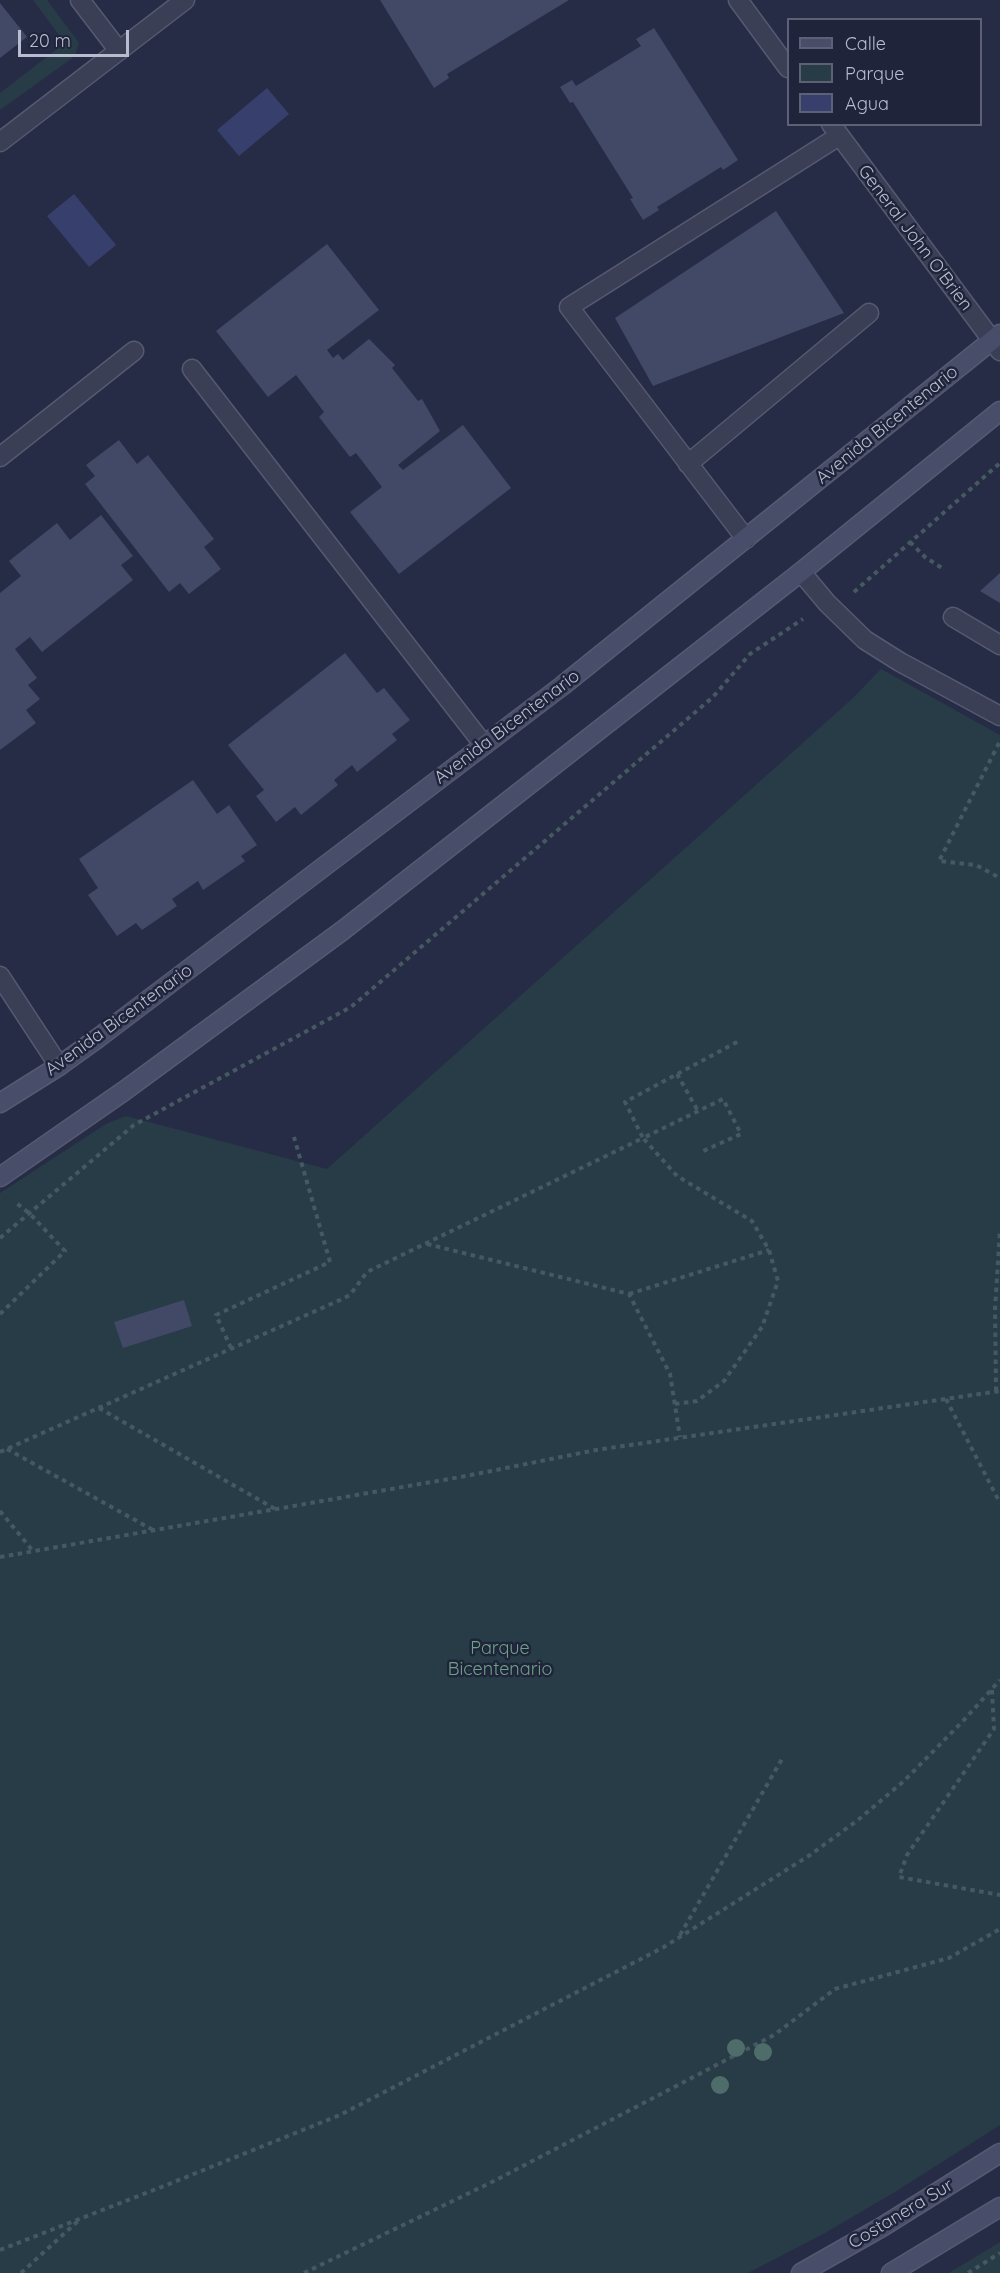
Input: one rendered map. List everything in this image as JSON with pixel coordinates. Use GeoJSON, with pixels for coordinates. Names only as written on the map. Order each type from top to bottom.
{"type":"FeatureCollection","features":[{"type":"Feature","properties":{"kind":"main road","name":"Avenida Bicentenario"},"geometry":{"type":"LineString","coordinates":[[0,1103],[59,1066],[562,686],[746,538],[997,342]]}},
{"type":"Feature","properties":{"kind":"main road"},"geometry":{"type":"LineString","coordinates":[[0,1177],[124,1091],[342,931],[801,572],[1000,411]]}},
{"type":"Feature","properties":{"kind":"main road","name":"Costanera Sur"},"geometry":{"type":"LineString","coordinates":[[801,2273],[882,2227],[1000,2153]]}},
{"type":"Feature","properties":{"kind":"main road"},"geometry":{"type":"LineString","coordinates":[[891,2273],[1000,2207]]}},
{"type":"Feature","properties":{"kind":"street"},"geometry":{"type":"LineString","coordinates":[[80,0],[119,51]]}},
{"type":"Feature","properties":{"kind":"street"},"geometry":{"type":"LineString","coordinates":[[0,142],[185,0]]}},
{"type":"Feature","properties":{"kind":"street"},"geometry":{"type":"LineString","coordinates":[[738,0],[787,65]]}},
{"type":"Feature","properties":{"kind":"street"},"geometry":{"type":"LineString","coordinates":[[746,538],[569,307],[835,130]]}},
{"type":"Feature","properties":{"kind":"street","name":"General John O'Brien"},"geometry":{"type":"LineString","coordinates":[[835,130],[997,342]]}},
{"type":"Feature","properties":{"kind":"street"},"geometry":{"type":"LineString","coordinates":[[688,464],[869,313]]}},
{"type":"Feature","properties":{"kind":"street"},"geometry":{"type":"LineString","coordinates":[[0,457],[134,351]]}},
{"type":"Feature","properties":{"kind":"street"},"geometry":{"type":"LineString","coordinates":[[192,369],[484,745]]}},
{"type":"Feature","properties":{"kind":"street"},"geometry":{"type":"LineString","coordinates":[[801,572],[827,603],[865,640],[900,662],[1000,716]]}},
{"type":"Feature","properties":{"kind":"street"},"geometry":{"type":"LineString","coordinates":[[953,617],[1000,645]]}},
{"type":"Feature","properties":{"kind":"street"},"geometry":{"type":"LineString","coordinates":[[0,976],[59,1066]]}},
{"type":"Feature","properties":{"kind":"path"},"geometry":{"type":"LineString","coordinates":[[0,1238],[134,1125],[351,1007],[713,696],[750,654],[827,603],[849,597],[1000,463]]}},
{"type":"Feature","properties":{"kind":"path"},"geometry":{"type":"LineString","coordinates":[[910,542],[925,557],[945,570]]}},
{"type":"Feature","properties":{"kind":"path"},"geometry":{"type":"LineString","coordinates":[[1000,740],[939,861],[976,865],[1000,878]]}},
{"type":"Feature","properties":{"kind":"path"},"geometry":{"type":"LineString","coordinates":[[675,1404],[698,1401],[724,1381],[762,1328],[778,1281],[769,1250],[752,1221],[677,1176],[643,1138],[625,1102],[739,1041]]}},
{"type":"Feature","properties":{"kind":"path"},"geometry":{"type":"LineString","coordinates":[[677,1074],[698,1111]]}},
{"type":"Feature","properties":{"kind":"path"},"geometry":{"type":"LineString","coordinates":[[0,1452],[340,1300],[350,1294],[366,1272],[723,1099],[741,1134],[702,1152]]}},
{"type":"Feature","properties":{"kind":"path"},"geometry":{"type":"LineString","coordinates":[[231,1348],[216,1315],[330,1262],[294,1137]]}},
{"type":"Feature","properties":{"kind":"path"},"geometry":{"type":"LineString","coordinates":[[0,1314],[64,1251],[30,1214],[8,1195]]}},
{"type":"Feature","properties":{"kind":"path"},"geometry":{"type":"LineString","coordinates":[[0,1557],[275,1510],[596,1450],[998,1391],[995,1309],[1000,1230]]}},
{"type":"Feature","properties":{"kind":"path"},"geometry":{"type":"LineString","coordinates":[[426,1244],[629,1294],[769,1250]]}},
{"type":"Feature","properties":{"kind":"path"},"geometry":{"type":"LineString","coordinates":[[629,1294],[670,1374],[680,1437]]}},
{"type":"Feature","properties":{"kind":"path"},"geometry":{"type":"LineString","coordinates":[[945,1399],[1000,1503]]}},
{"type":"Feature","properties":{"kind":"path"},"geometry":{"type":"LineString","coordinates":[[98,1408],[275,1510]]}},
{"type":"Feature","properties":{"kind":"path"},"geometry":{"type":"LineString","coordinates":[[7,1449],[153,1530]]}},
{"type":"Feature","properties":{"kind":"path"},"geometry":{"type":"LineString","coordinates":[[0,1511],[34,1551]]}},
{"type":"Feature","properties":{"kind":"path"},"geometry":{"type":"LineString","coordinates":[[0,2250],[340,2115],[615,1974],[810,1855],[858,1820],[904,1781],[1000,1680]]}},
{"type":"Feature","properties":{"kind":"path"},"geometry":{"type":"LineString","coordinates":[[992,1689],[994,1729],[907,1855],[899,1877],[1000,1895]]}},
{"type":"Feature","properties":{"kind":"path"},"geometry":{"type":"LineString","coordinates":[[679,1937],[782,1759]]}},
{"type":"Feature","properties":{"kind":"path"},"geometry":{"type":"LineString","coordinates":[[304,2273],[494,2181],[774,2035],[835,1989],[949,1958],[1000,1929]]}},
{"type":"Feature","properties":{"kind":"path"},"geometry":{"type":"LineString","coordinates":[[21,2273],[81,2218]]}},
{"type":"Feature","properties":{"kind":"path"},"geometry":{"type":"LineString","coordinates":[[968,2273],[1000,2253]]}},
{"type":"Feature","properties":{"kind":"green space"},"geometry":{"type":"Polygon","coordinates":[[[33,0],[47,0],[79,43],[75,56],[0,110],[0,93],[65,43],[33,0]]]}},
{"type":"Feature","properties":{"kind":"green space","name":"Parque Bicentenario"},"geometry":{"type":"Polygon","coordinates":[[[881,669],[1000,735],[1000,2125],[895,2192],[823,2234],[748,2273],[0,2273],[0,1193],[106,1124],[126,1116],[327,1169],[853,698],[881,669]]]}},
{"type":"Feature","properties":{"kind":"green space"},"geometry":{"type":"Polygon","coordinates":[[[1000,2242],[1000,2273],[949,2273],[1000,2242]]]}},
{"type":"Feature","properties":{"kind":"water"},"geometry":{"type":"Polygon","coordinates":[[[267,88],[289,114],[239,156],[217,130],[267,88]]]}},
{"type":"Feature","properties":{"kind":"water"},"geometry":{"type":"Polygon","coordinates":[[[74,194],[116,245],[89,267],[47,216],[74,194]]]}},
{"type":"Feature","properties":{"kind":"building"},"geometry":{"type":"Polygon","coordinates":[[[380,0],[569,0],[447,74],[449,78],[434,88],[380,0]]]}},
{"type":"Feature","properties":{"kind":"building"},"geometry":{"type":"Polygon","coordinates":[[[0,3],[27,37],[0,58],[0,3]]]}},
{"type":"Feature","properties":{"kind":"building"},"geometry":{"type":"Polygon","coordinates":[[[654,28],[738,160],[723,170],[721,167],[657,207],[659,210],[643,220],[630,199],[633,198],[573,102],[570,103],[560,87],[572,80],[576,86],[641,46],[636,39],[654,28]]]}},
{"type":"Feature","properties":{"kind":"building"},"geometry":{"type":"Polygon","coordinates":[[[776,211],[844,313],[653,386],[615,318],[776,211]]]}},
{"type":"Feature","properties":{"kind":"building"},"geometry":{"type":"Polygon","coordinates":[[[327,244],[379,310],[327,350],[333,358],[338,354],[343,360],[369,339],[395,365],[392,368],[418,401],[422,399],[440,431],[398,465],[403,470],[463,425],[511,488],[399,574],[350,512],[382,487],[356,453],[350,457],[319,417],[324,412],[296,375],[268,397],[216,331],[327,244]]]}},
{"type":"Feature","properties":{"kind":"building"},"geometry":{"type":"Polygon","coordinates":[[[119,440],[137,464],[148,455],[214,539],[204,547],[221,569],[189,594],[180,583],[169,592],[85,484],[95,476],[86,465],[119,440]]]}},
{"type":"Feature","properties":{"kind":"building"},"geometry":{"type":"Polygon","coordinates":[[[101,515],[133,556],[121,565],[133,580],[42,652],[30,637],[15,649],[37,678],[28,685],[40,699],[26,710],[36,723],[0,750],[0,593],[21,576],[9,561],[57,523],[70,540],[101,515]]]}},
{"type":"Feature","properties":{"kind":"building"},"geometry":{"type":"Polygon","coordinates":[[[1000,573],[1000,603],[980,591],[1000,573]]]}},
{"type":"Feature","properties":{"kind":"building"},"geometry":{"type":"Polygon","coordinates":[[[345,653],[377,693],[384,688],[410,720],[392,734],[397,740],[357,772],[352,765],[334,780],[338,785],[301,815],[295,807],[276,822],[256,796],[264,790],[228,745],[345,653]]]}},
{"type":"Feature","properties":{"kind":"building"},"geometry":{"type":"Polygon","coordinates":[[[193,780],[217,814],[229,805],[257,845],[241,856],[245,861],[203,890],[198,881],[172,899],[177,906],[142,930],[136,923],[117,936],[88,895],[98,888],[79,859],[193,780]]]}},
{"type":"Feature","properties":{"kind":"building"},"geometry":{"type":"Polygon","coordinates":[[[184,1300],[192,1326],[123,1348],[114,1322],[184,1300]]]}}]}
